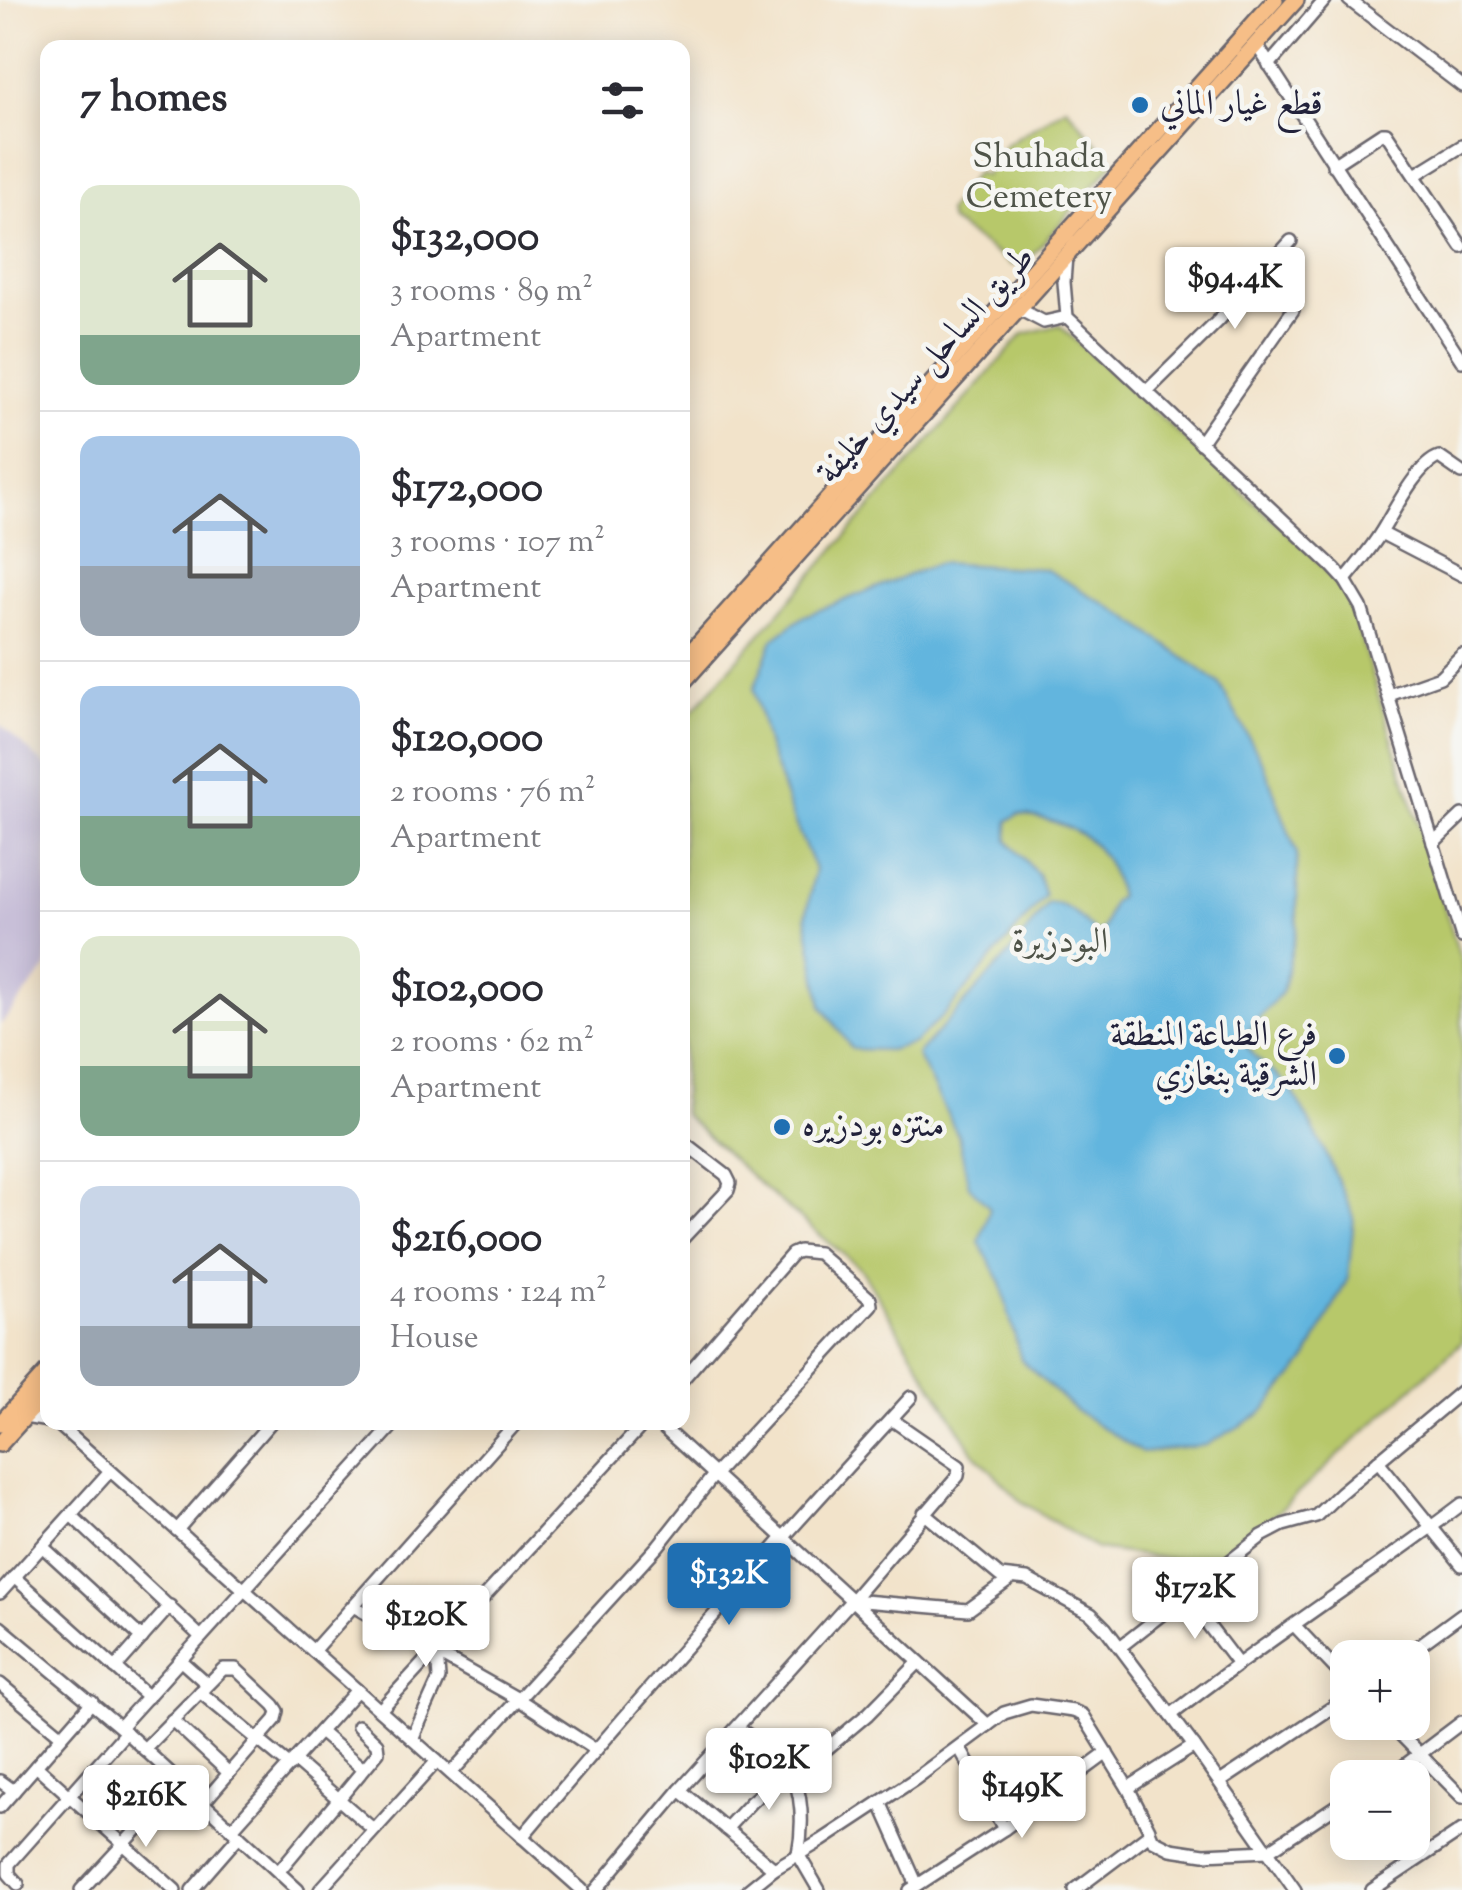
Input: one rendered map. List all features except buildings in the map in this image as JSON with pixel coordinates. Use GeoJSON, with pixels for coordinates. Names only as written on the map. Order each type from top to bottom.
{"type":"FeatureCollection","features":[{"type":"Feature","properties":{"kind":"highway"},"geometry":{"type":"LineString","coordinates":[[690,653],[1275,0]]}},
{"type":"Feature","properties":{"kind":"highway","name":"طريق الساحل سيدي خليفة"},"geometry":{"type":"LineString","coordinates":[[690,675],[1296,0]]}},
{"type":"Feature","properties":{"kind":"highway"},"geometry":{"type":"LineString","coordinates":[[0,1424],[40,1380]]}},
{"type":"Feature","properties":{"kind":"highway"},"geometry":{"type":"LineString","coordinates":[[0,1444],[40,1400]]}},
{"type":"Feature","properties":{"kind":"street"},"geometry":{"type":"LineString","coordinates":[[1269,65],[1325,0]]}},
{"type":"Feature","properties":{"kind":"street"},"geometry":{"type":"LineString","coordinates":[[1349,0],[1460,82]]}},
{"type":"Feature","properties":{"kind":"street"},"geometry":{"type":"LineString","coordinates":[[1256,44],[1462,361]]}},
{"type":"Feature","properties":{"kind":"street"},"geometry":{"type":"LineString","coordinates":[[1333,165],[1386,133],[1462,247]]}},
{"type":"Feature","properties":{"kind":"street"},"geometry":{"type":"LineString","coordinates":[[1415,175],[1460,152]]}},
{"type":"Feature","properties":{"kind":"street"},"geometry":{"type":"LineString","coordinates":[[1450,229],[1462,221]]}},
{"type":"Feature","properties":{"kind":"street"},"geometry":{"type":"LineString","coordinates":[[1146,392],[1291,241]]}},
{"type":"Feature","properties":{"kind":"street"},"geometry":{"type":"LineString","coordinates":[[1066,255],[1068,318],[1345,580],[1361,607],[1433,843],[1458,905],[1462,938]]}},
{"type":"Feature","properties":{"kind":"street"},"geometry":{"type":"LineString","coordinates":[[1200,443],[1293,310],[1258,277]]}},
{"type":"Feature","properties":{"kind":"street"},"geometry":{"type":"LineString","coordinates":[[1018,309],[1044,322],[1068,318]]}},
{"type":"Feature","properties":{"kind":"street"},"geometry":{"type":"LineString","coordinates":[[1345,580],[1380,534],[1404,492],[1431,460],[1438,457],[1462,473]]}},
{"type":"Feature","properties":{"kind":"street"},"geometry":{"type":"LineString","coordinates":[[1380,534],[1462,576]]}},
{"type":"Feature","properties":{"kind":"street"},"geometry":{"type":"LineString","coordinates":[[1390,695],[1440,676],[1462,655]]}},
{"type":"Feature","properties":{"kind":"street"},"geometry":{"type":"LineString","coordinates":[[1433,843],[1462,815]]}},
{"type":"Feature","properties":{"kind":"street"},"geometry":{"type":"LineString","coordinates":[[690,1146],[730,1182],[728,1190],[690,1230]]}},
{"type":"Feature","properties":{"kind":"street"},"geometry":{"type":"LineString","coordinates":[[451,1773],[658,1546],[714,1475],[872,1305],[868,1294],[818,1253],[792,1254],[690,1371]]}},
{"type":"Feature","properties":{"kind":"street"},"geometry":{"type":"LineString","coordinates":[[1120,1647],[1262,1536],[1283,1525],[1316,1516],[1462,1391]]}},
{"type":"Feature","properties":{"kind":"street"},"geometry":{"type":"LineString","coordinates":[[522,1837],[782,1537],[912,1397]]}},
{"type":"Feature","properties":{"kind":"street"},"geometry":{"type":"LineString","coordinates":[[25,1417],[40,1420]]}},
{"type":"Feature","properties":{"kind":"street"},"geometry":{"type":"LineString","coordinates":[[596,1890],[958,1476],[959,1466],[891,1419]]}},
{"type":"Feature","properties":{"kind":"street"},"geometry":{"type":"LineString","coordinates":[[62,1430],[582,1890]]}},
{"type":"Feature","properties":{"kind":"street"},"geometry":{"type":"LineString","coordinates":[[177,1530],[264,1430]]}},
{"type":"Feature","properties":{"kind":"street"},"geometry":{"type":"LineString","coordinates":[[18,1884],[8,1872],[9,1864],[148,1696],[389,1430]]}},
{"type":"Feature","properties":{"kind":"street"},"geometry":{"type":"LineString","coordinates":[[313,1651],[510,1430]]}},
{"type":"Feature","properties":{"kind":"street"},"geometry":{"type":"LineString","coordinates":[[380,1710],[638,1430]]}},
{"type":"Feature","properties":{"kind":"street"},"geometry":{"type":"LineString","coordinates":[[666,1430],[988,1725]]}},
{"type":"Feature","properties":{"kind":"street"},"geometry":{"type":"LineString","coordinates":[[1378,1460],[1462,1565]]}},
{"type":"Feature","properties":{"kind":"street"},"geometry":{"type":"LineString","coordinates":[[0,1593],[110,1471]]}},
{"type":"Feature","properties":{"kind":"street"},"geometry":{"type":"LineString","coordinates":[[1171,1715],[1237,1663],[1462,1504]]}},
{"type":"Feature","properties":{"kind":"street"},"geometry":{"type":"LineString","coordinates":[[924,1513],[1000,1576],[1028,1579],[1091,1614],[1106,1628],[1295,1890]]}},
{"type":"Feature","properties":{"kind":"street"},"geometry":{"type":"LineString","coordinates":[[71,1515],[201,1637]]}},
{"type":"Feature","properties":{"kind":"street"},"geometry":{"type":"LineString","coordinates":[[42,1546],[142,1638]]}},
{"type":"Feature","properties":{"kind":"street"},"geometry":{"type":"LineString","coordinates":[[14,1578],[148,1696]]}},
{"type":"Feature","properties":{"kind":"street"},"geometry":{"type":"LineString","coordinates":[[852,1600],[968,1610],[1012,1578]]}},
{"type":"Feature","properties":{"kind":"street"},"geometry":{"type":"LineString","coordinates":[[1186,1596],[1237,1663]]}},
{"type":"Feature","properties":{"kind":"street"},"geometry":{"type":"LineString","coordinates":[[115,1668],[170,1606]]}},
{"type":"Feature","properties":{"kind":"street"},"geometry":{"type":"LineString","coordinates":[[354,1606],[433,1654],[518,1698],[596,1750]]}},
{"type":"Feature","properties":{"kind":"street"},"geometry":{"type":"LineString","coordinates":[[1427,1640],[1462,1614]]}},
{"type":"Feature","properties":{"kind":"street"},"geometry":{"type":"LineString","coordinates":[[1294,1626],[1330,1663]]}},
{"type":"Feature","properties":{"kind":"street"},"geometry":{"type":"LineString","coordinates":[[0,1627],[123,1729],[298,1890]]}},
{"type":"Feature","properties":{"kind":"street"},"geometry":{"type":"LineString","coordinates":[[412,1739],[439,1679],[433,1654]]}},
{"type":"Feature","properties":{"kind":"street"},"geometry":{"type":"LineString","coordinates":[[180,1660],[258,1740],[338,1798],[374,1830]]}},
{"type":"Feature","properties":{"kind":"street"},"geometry":{"type":"LineString","coordinates":[[726,1829],[751,1802],[868,1714],[920,1662]]}},
{"type":"Feature","properties":{"kind":"street"},"geometry":{"type":"LineString","coordinates":[[144,1749],[223,1669],[232,1668],[277,1708],[278,1716],[203,1803]]}},
{"type":"Feature","properties":{"kind":"street"},"geometry":{"type":"LineString","coordinates":[[0,1684],[62,1736]]}},
{"type":"Feature","properties":{"kind":"street"},"geometry":{"type":"LineString","coordinates":[[192,1890],[235,1832],[357,1690]]}},
{"type":"Feature","properties":{"kind":"street"},"geometry":{"type":"LineString","coordinates":[[0,1807],[92,1702]]}},
{"type":"Feature","properties":{"kind":"street"},"geometry":{"type":"LineString","coordinates":[[748,1890],[1004,1714],[1030,1704],[1083,1715],[1128,1788],[1153,1840],[1171,1849],[1204,1854],[1268,1852],[1330,1810]]}},
{"type":"Feature","properties":{"kind":"street"},"geometry":{"type":"LineString","coordinates":[[1220,1782],[1330,1709]]}},
{"type":"Feature","properties":{"kind":"street"},"geometry":{"type":"LineString","coordinates":[[172,1720],[230,1773]]}},
{"type":"Feature","properties":{"kind":"street"},"geometry":{"type":"LineString","coordinates":[[1411,1760],[1462,1722]]}},
{"type":"Feature","properties":{"kind":"street"},"geometry":{"type":"LineString","coordinates":[[279,1872],[378,1752],[378,1747],[358,1726]]}},
{"type":"Feature","properties":{"kind":"street"},"geometry":{"type":"LineString","coordinates":[[738,1728],[791,1774],[801,1813],[798,1854],[819,1890]]}},
{"type":"Feature","properties":{"kind":"street"},"geometry":{"type":"LineString","coordinates":[[320,1732],[363,1770]]}},
{"type":"Feature","properties":{"kind":"street"},"geometry":{"type":"LineString","coordinates":[[1405,1740],[1462,1797]]}},
{"type":"Feature","properties":{"kind":"street"},"geometry":{"type":"LineString","coordinates":[[1128,1788],[1194,1746]]}},
{"type":"Feature","properties":{"kind":"street"},"geometry":{"type":"LineString","coordinates":[[959,1747],[1004,1829]]}},
{"type":"Feature","properties":{"kind":"street"},"geometry":{"type":"LineString","coordinates":[[880,1802],[914,1888],[1004,1829],[1107,1753]]}},
{"type":"Feature","properties":{"kind":"street"},"geometry":{"type":"LineString","coordinates":[[320,1890],[437,1761]]}},
{"type":"Feature","properties":{"kind":"street"},"geometry":{"type":"LineString","coordinates":[[36,1766],[175,1890]]}},
{"type":"Feature","properties":{"kind":"street"},"geometry":{"type":"LineString","coordinates":[[0,1781],[14,1791]]}},
{"type":"Feature","properties":{"kind":"street"},"geometry":{"type":"LineString","coordinates":[[81,1890],[180,1782]]}},
{"type":"Feature","properties":{"kind":"street"},"geometry":{"type":"LineString","coordinates":[[680,1790],[774,1869]]}},
{"type":"Feature","properties":{"kind":"street"},"geometry":{"type":"LineString","coordinates":[[1372,1890],[1462,1830]]}},
{"type":"Feature","properties":{"kind":"street"},"geometry":{"type":"LineString","coordinates":[[1076,1890],[1150,1833]]}},
{"type":"Feature","properties":{"kind":"shaded area"},"geometry":{"type":"Polygon","coordinates":[[[0,724],[40,761],[40,976],[0,1025],[0,724]]]}},
{"type":"Feature","properties":{"kind":"green space","name":"Shuhada Cemetery"},"geometry":{"type":"Polygon","coordinates":[[[1066,107],[1114,163],[1026,262],[1012,265],[950,221],[947,212],[976,172],[985,176],[1005,145],[1066,107]]]}},
{"type":"Feature","properties":{"kind":"green space","name":"البودزيرة"},"geometry":{"type":"Polygon","coordinates":[[[1059,325],[1318,560],[1349,600],[1462,964],[1462,1342],[1219,1566],[1097,1549],[1021,1501],[974,1453],[861,1269],[690,1120],[690,714],[1023,334],[1059,325]]]}},
{"type":"Feature","properties":{"kind":"water"},"geometry":{"type":"Polygon","coordinates":[[[939,563],[1045,569],[1126,616],[1219,683],[1264,765],[1297,854],[1297,928],[1282,992],[1241,1038],[1256,1058],[1291,1088],[1323,1147],[1354,1217],[1348,1278],[1305,1362],[1261,1414],[1206,1445],[1142,1453],[1075,1410],[1021,1360],[1001,1283],[979,1242],[990,1208],[969,1186],[958,1135],[917,1055],[1012,951],[1048,903],[1069,909],[1096,933],[1103,930],[1112,902],[1119,897],[1114,877],[1096,848],[1085,837],[1055,822],[1019,814],[1008,821],[1008,841],[1038,875],[1045,896],[945,1014],[914,1043],[889,1050],[852,1049],[822,1006],[806,916],[815,869],[768,747],[754,689],[773,639],[804,616],[939,563]]]}},
{"type":"Feature","properties":{"kind":"place","name":"قطع غيار الماني"},"geometry":{"type":"Point","coordinates":[1140,105]}},
{"type":"Feature","properties":{"kind":"place","name":"فرع الطباعة المنطقة الشرقية بنغازي"},"geometry":{"type":"Point","coordinates":[1337,1056]}},
{"type":"Feature","properties":{"kind":"place","name":"منتزه بودزيره"},"geometry":{"type":"Point","coordinates":[782,1127]}}]}
